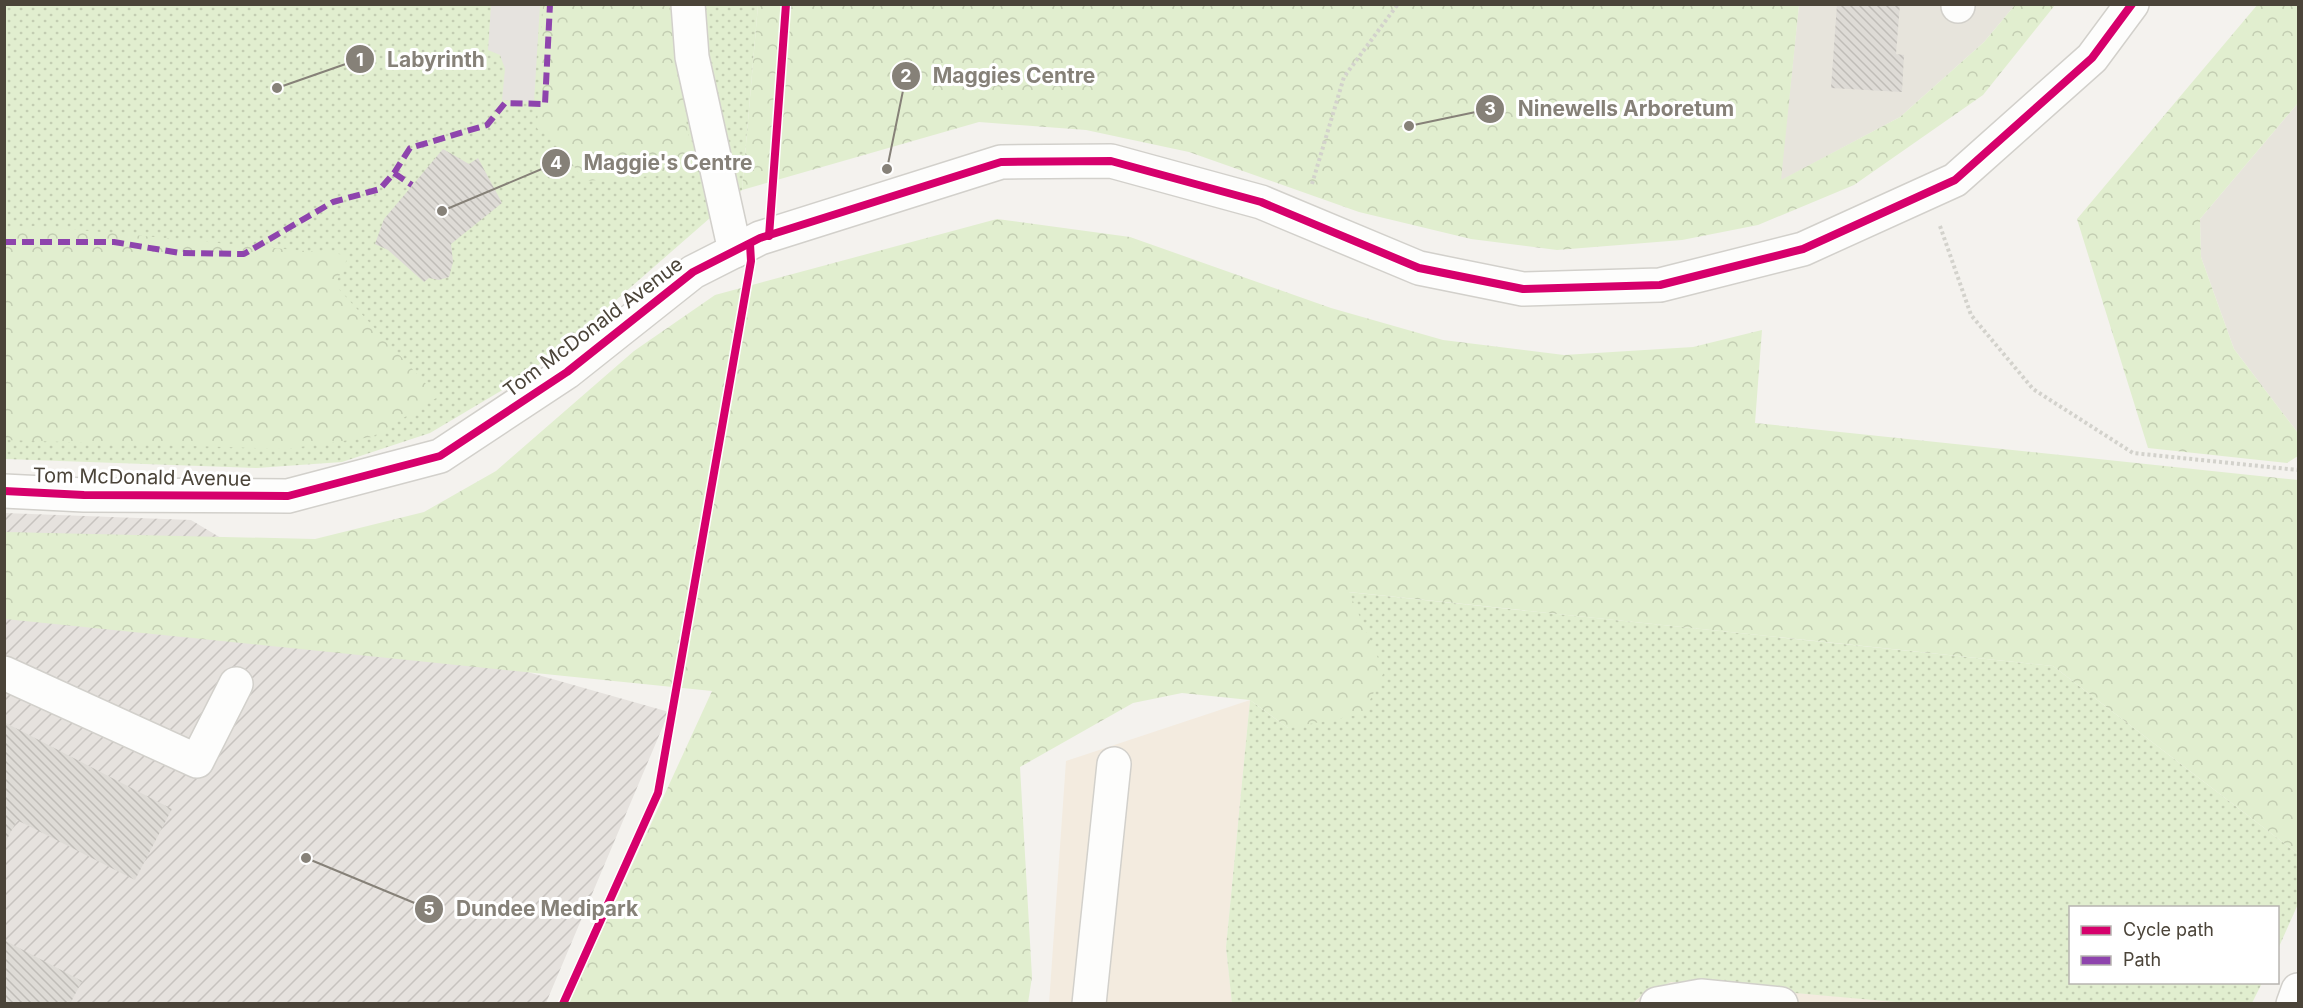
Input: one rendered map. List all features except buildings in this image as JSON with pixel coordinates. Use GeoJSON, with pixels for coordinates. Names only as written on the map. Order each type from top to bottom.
{"type":"FeatureCollection","features":[{"type":"Feature","properties":{"kind":"street"},"geometry":{"type":"LineString","coordinates":[[688,4],[693,57],[735,251]]}},
{"type":"Feature","properties":{"kind":"street","name":"Tom McDonald Avenue"},"geometry":{"type":"LineString","coordinates":[[4,491],[84,495],[288,496],[440,456],[567,372],[693,272],[760,238],[1001,162],[1111,161],[1262,202],[1419,268],[1523,289],[1660,285],[1803,249],[1955,180],[2092,57],[2132,4]]}},
{"type":"Feature","properties":{"kind":"street"},"geometry":{"type":"LineString","coordinates":[[4,673],[197,761],[236,684]]}},
{"type":"Feature","properties":{"kind":"street"},"geometry":{"type":"LineString","coordinates":[[1089,1004],[1114,764]]}},
{"type":"Feature","properties":{"kind":"street"},"geometry":{"type":"LineString","coordinates":[[2293,1004],[2298,990]]}},
{"type":"Feature","properties":{"kind":"street"},"geometry":{"type":"LineString","coordinates":[[1657,1004],[1701,996],[1780,1004]]}},
{"type":"Feature","properties":{"kind":"path"},"geometry":{"type":"LineString","coordinates":[[1301,219],[1344,77],[1398,4]]}},
{"type":"Feature","properties":{"kind":"path"},"geometry":{"type":"LineString","coordinates":[[1928,192],[1971,315],[2033,389],[2133,453],[2298,470]]}},
{"type":"Feature","properties":{"kind":"shaded area"},"geometry":{"type":"Polygon","coordinates":[[[491,5],[540,5],[534,102],[502,100],[505,69],[500,55],[488,50],[491,5]]]}},
{"type":"Feature","properties":{"kind":"shaded area"},"geometry":{"type":"Polygon","coordinates":[[[1799,5],[2015,5],[1984,42],[1900,117],[1780,181],[1799,5]]]}},
{"type":"Feature","properties":{"kind":"shaded area"},"geometry":{"type":"Polygon","coordinates":[[[2298,103],[2298,433],[2234,349],[2201,257],[2200,219],[2298,103]]]}},
{"type":"Feature","properties":{"kind":"shaded area"},"geometry":{"type":"Polygon","coordinates":[[[5,513],[191,520],[369,627],[669,712],[546,1003],[5,1004],[5,513]]]}},
{"type":"Feature","properties":{"kind":"shaded area"},"geometry":{"type":"Polygon","coordinates":[[[1250,700],[1226,947],[1232,1003],[1049,1004],[1066,761],[1250,700]]]}},
{"type":"Feature","properties":{"kind":"shaded area"},"geometry":{"type":"Polygon","coordinates":[[[1670,982],[1918,1003],[1633,1004],[1641,996],[1670,982]]]}},
{"type":"Feature","properties":{"kind":"green space"},"geometry":{"type":"Polygon","coordinates":[[[2258,4],[2298,5],[2298,103],[2200,219],[2201,257],[2234,349],[2298,433],[2298,456],[2287,463],[2148,448],[2077,219],[2258,4]]]}},
{"type":"Feature","properties":{"kind":"green space"},"geometry":{"type":"Polygon","coordinates":[[[5,5],[758,5],[742,190],[576,335],[521,379],[430,433],[342,462],[257,468],[5,459],[5,5]]]}},
{"type":"Feature","properties":{"kind":"green space"},"geometry":{"type":"Polygon","coordinates":[[[543,5],[669,5],[694,173],[584,181],[553,136],[537,129],[543,5]]]}},
{"type":"Feature","properties":{"kind":"green space"},"geometry":{"type":"Polygon","coordinates":[[[758,5],[1799,5],[1781,180],[1900,117],[1984,42],[2015,5],[2055,5],[1983,95],[1854,185],[1758,225],[1682,240],[1557,250],[1471,239],[1359,212],[1189,152],[1086,130],[979,122],[742,190],[758,5]]]}},
{"type":"Feature","properties":{"kind":"green space"},"geometry":{"type":"Polygon","coordinates":[[[997,219],[1130,237],[1331,308],[1443,340],[1564,355],[1693,347],[1762,330],[1755,423],[2298,480],[2298,854],[2053,666],[1349,592],[1384,672],[1363,714],[1288,728],[1250,700],[1182,693],[1133,703],[1020,767],[1032,977],[1028,1003],[569,1003],[712,691],[5,619],[5,532],[315,539],[424,512],[496,471],[634,351],[715,295],[997,219]]]}},
{"type":"Feature","properties":{"kind":"green space"},"geometry":{"type":"Polygon","coordinates":[[[36,226],[349,255],[335,285],[438,397],[372,437],[285,449],[5,440],[5,227],[36,226]]]}},
{"type":"Feature","properties":{"kind":"green space"},"geometry":{"type":"Polygon","coordinates":[[[1348,592],[2053,666],[2298,854],[2298,904],[2279,947],[2279,906],[2069,906],[2069,984],[2262,984],[2252,1003],[1918,1004],[1671,982],[1641,996],[1633,1003],[1232,1004],[1226,947],[1250,700],[1288,728],[1383,672],[1348,592]]]}},
{"type":"Feature","properties":{"kind":"marked path"},"geometry":{"type":"LineString","coordinates":[[394,173],[410,148],[487,125],[505,103],[545,104],[550,4]]}},
{"type":"Feature","properties":{"kind":"marked path"},"geometry":{"type":"LineString","coordinates":[[4,242],[114,242],[180,253],[244,254],[333,202],[380,189],[394,173],[412,185]]}},
{"type":"Feature","properties":{"kind":"cycle path"},"geometry":{"type":"LineString","coordinates":[[769,236],[786,4]]}},
{"type":"Feature","properties":{"kind":"cycle path"},"geometry":{"type":"LineString","coordinates":[[4,491],[84,495],[288,496],[440,456],[567,372],[693,272],[760,238],[1001,162],[1111,161],[1261,202],[1419,268],[1523,289],[1660,285],[1803,249],[1955,180],[2092,58],[2132,4]]}},
{"type":"Feature","properties":{"kind":"cycle path"},"geometry":{"type":"LineString","coordinates":[[563,1004],[658,793],[751,261],[750,244]]}},
{"type":"Feature","properties":{"kind":"place","name":"Labyrinth"},"geometry":{"type":"Point","coordinates":[277,88]}},
{"type":"Feature","properties":{"kind":"place","name":"Ninewells Arboretum"},"geometry":{"type":"Point","coordinates":[1409,126]}},
{"type":"Feature","properties":{"kind":"place","name":"Maggies Centre"},"geometry":{"type":"Point","coordinates":[887,169]}},
{"type":"Feature","properties":{"kind":"place","name":"Maggie's Centre"},"geometry":{"type":"Point","coordinates":[442,211]}},
{"type":"Feature","properties":{"kind":"place","name":"Dundee Medipark"},"geometry":{"type":"Point","coordinates":[306,858]}}]}
